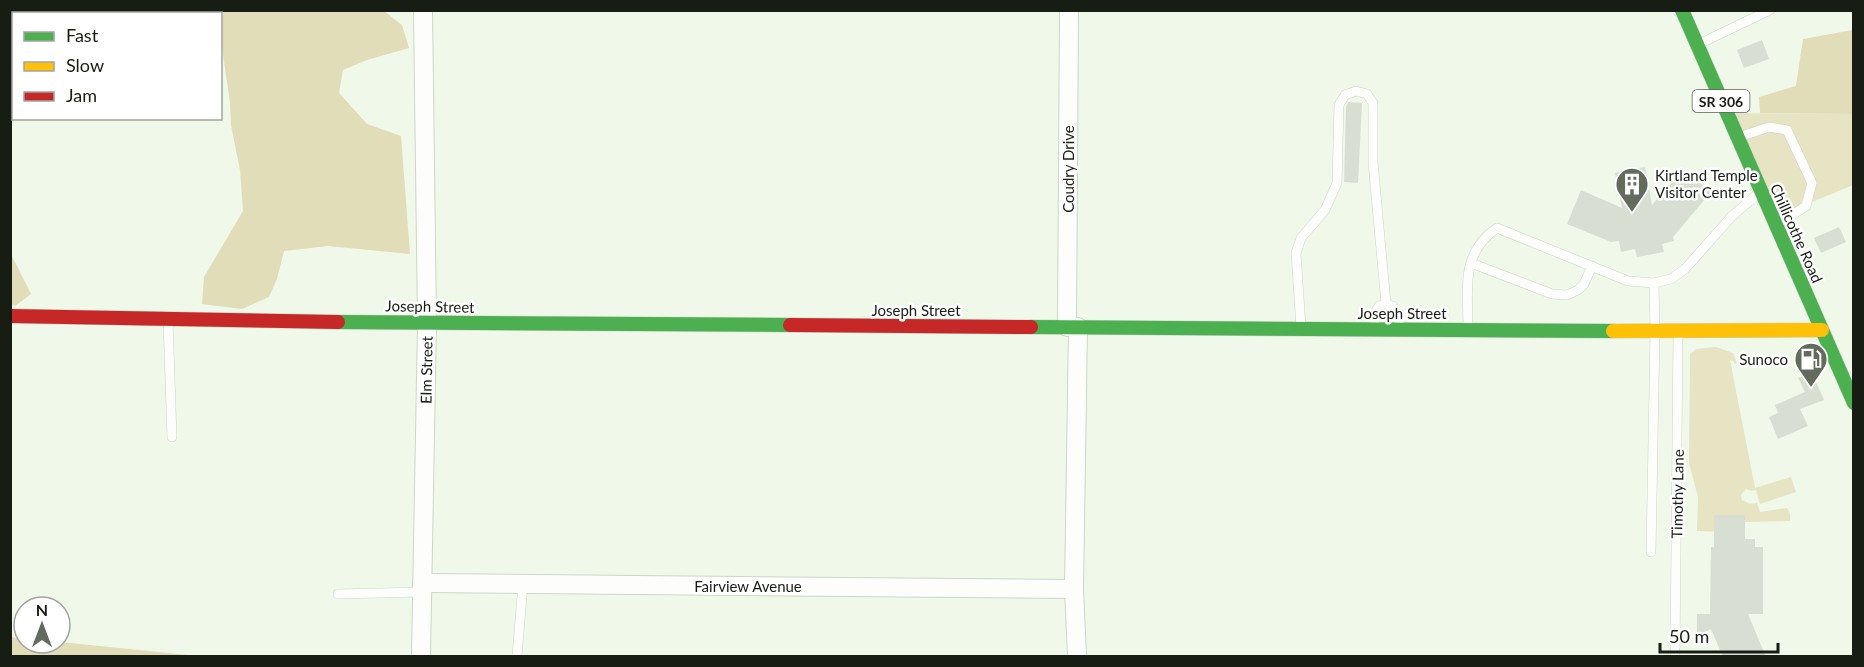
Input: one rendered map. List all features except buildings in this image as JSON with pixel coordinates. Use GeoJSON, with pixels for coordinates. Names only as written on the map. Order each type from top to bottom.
{"type":"FeatureCollection","features":[{"type":"Feature","properties":{"kind":"street","name":"Elm Street"},"geometry":{"type":"LineString","coordinates":[[421,657],[427,323],[423,10]]}},
{"type":"Feature","properties":{"kind":"street","name":"Coudry Drive"},"geometry":{"type":"LineString","coordinates":[[1069,10],[1074,589],[1077,657]]}},
{"type":"Feature","properties":{"kind":"street","name":"Chillicothe Road"},"geometry":{"type":"LineString","coordinates":[[1682,10],[1854,403]]}},
{"type":"Feature","properties":{"kind":"street","name":"Joseph Street"},"geometry":{"type":"LineString","coordinates":[[10,316],[427,323],[1401,330],[1822,330]]}},
{"type":"Feature","properties":{"kind":"street","name":"Fairview Avenue"},"geometry":{"type":"LineString","coordinates":[[422,588],[523,584],[1074,589]]}},
{"type":"Feature","properties":{"kind":"lane"},"geometry":{"type":"LineString","coordinates":[[1697,45],[1770,10]]}},
{"type":"Feature","properties":{"kind":"lane"},"geometry":{"type":"LineString","coordinates":[[1301,329],[1296,253],[1301,238],[1325,210],[1337,183],[1340,105],[1345,95],[1356,91],[1367,94],[1372,103],[1373,162],[1386,304]]}},
{"type":"Feature","properties":{"kind":"lane"},"geometry":{"type":"LineString","coordinates":[[1737,138],[1768,127],[1787,130],[1812,183],[1806,206],[1776,226]]}},
{"type":"Feature","properties":{"kind":"lane"},"geometry":{"type":"LineString","coordinates":[[1468,330],[1468,277],[1471,262],[1481,242],[1497,228],[1628,281],[1653,283],[1671,279],[1685,269],[1732,216],[1761,192]]}},
{"type":"Feature","properties":{"kind":"lane"},"geometry":{"type":"LineString","coordinates":[[1471,262],[1551,294],[1567,295],[1584,284],[1592,266]]}},
{"type":"Feature","properties":{"kind":"lane"},"geometry":{"type":"LineString","coordinates":[[1651,552],[1655,331],[1653,283]]}},
{"type":"Feature","properties":{"kind":"lane"},"geometry":{"type":"LineString","coordinates":[[1375,329],[1375,313],[1379,306],[1386,304],[1392,306],[1396,312],[1401,330]]}},
{"type":"Feature","properties":{"kind":"lane"},"geometry":{"type":"LineString","coordinates":[[168,318],[172,437]]}},
{"type":"Feature","properties":{"kind":"lane","name":"Timothy Lane"},"geometry":{"type":"LineString","coordinates":[[1675,657],[1678,331]]}},
{"type":"Feature","properties":{"kind":"lane"},"geometry":{"type":"LineString","coordinates":[[517,657],[523,584]]}},
{"type":"Feature","properties":{"kind":"lane"},"geometry":{"type":"LineString","coordinates":[[338,594],[422,588]]}},
{"type":"Feature","properties":{"kind":"shaded area"},"geometry":{"type":"Polygon","coordinates":[[[132,11],[133,12],[18,12],[132,11]]]}},
{"type":"Feature","properties":{"kind":"shaded area"},"geometry":{"type":"Polygon","coordinates":[[[384,11],[402,25],[409,48],[367,60],[343,70],[339,93],[367,124],[401,136],[410,254],[328,246],[284,251],[277,279],[269,297],[242,309],[202,304],[204,277],[243,211],[240,170],[231,125],[222,48],[222,12],[215,12],[384,11]]]}},
{"type":"Feature","properties":{"kind":"shaded area"},"geometry":{"type":"Polygon","coordinates":[[[1853,30],[1853,114],[1760,113],[1759,97],[1796,86],[1803,39],[1853,30]]]}},
{"type":"Feature","properties":{"kind":"shaded area"},"geometry":{"type":"Polygon","coordinates":[[[1731,113],[1853,114],[1853,185],[1779,216],[1731,113]]]}},
{"type":"Feature","properties":{"kind":"shaded area"},"geometry":{"type":"Polygon","coordinates":[[[10,252],[31,294],[15,306],[11,305],[10,252]]]}},
{"type":"Feature","properties":{"kind":"shaded area"},"geometry":{"type":"Polygon","coordinates":[[[1716,347],[1733,353],[1737,363],[1730,360],[1755,488],[1791,477],[1796,492],[1760,504],[1756,490],[1746,489],[1741,495],[1742,500],[1750,504],[1757,503],[1760,512],[1787,508],[1790,521],[1745,522],[1745,515],[1714,515],[1714,529],[1722,529],[1722,532],[1697,531],[1698,497],[1689,463],[1690,354],[1696,349],[1716,347]]]}},
{"type":"Feature","properties":{"kind":"shaded area"},"geometry":{"type":"Polygon","coordinates":[[[11,637],[12,655],[72,655],[72,643],[198,656],[11,656],[11,637]]]}},
{"type":"Feature","properties":{"kind":"traffic: fast"},"geometry":{"type":"LineString","coordinates":[[1682,10],[1854,403]]}},
{"type":"Feature","properties":{"kind":"traffic: fast"},"geometry":{"type":"LineString","coordinates":[[338,322],[790,325]]}},
{"type":"Feature","properties":{"kind":"traffic: fast"},"geometry":{"type":"LineString","coordinates":[[1031,327],[1613,331]]}},
{"type":"Feature","properties":{"kind":"traffic: slow"},"geometry":{"type":"LineString","coordinates":[[1613,331],[1822,330]]}},
{"type":"Feature","properties":{"kind":"traffic: jam"},"geometry":{"type":"LineString","coordinates":[[10,316],[338,322]]}},
{"type":"Feature","properties":{"kind":"traffic: jam"},"geometry":{"type":"LineString","coordinates":[[790,325],[1031,327]]}},
{"type":"Feature","properties":{"kind":"place","name":"Kirtland Temple Visitor Center"},"geometry":{"type":"Point","coordinates":[1632,213]}},
{"type":"Feature","properties":{"kind":"place","name":"Sunoco"},"geometry":{"type":"Point","coordinates":[1811,388]}}]}
